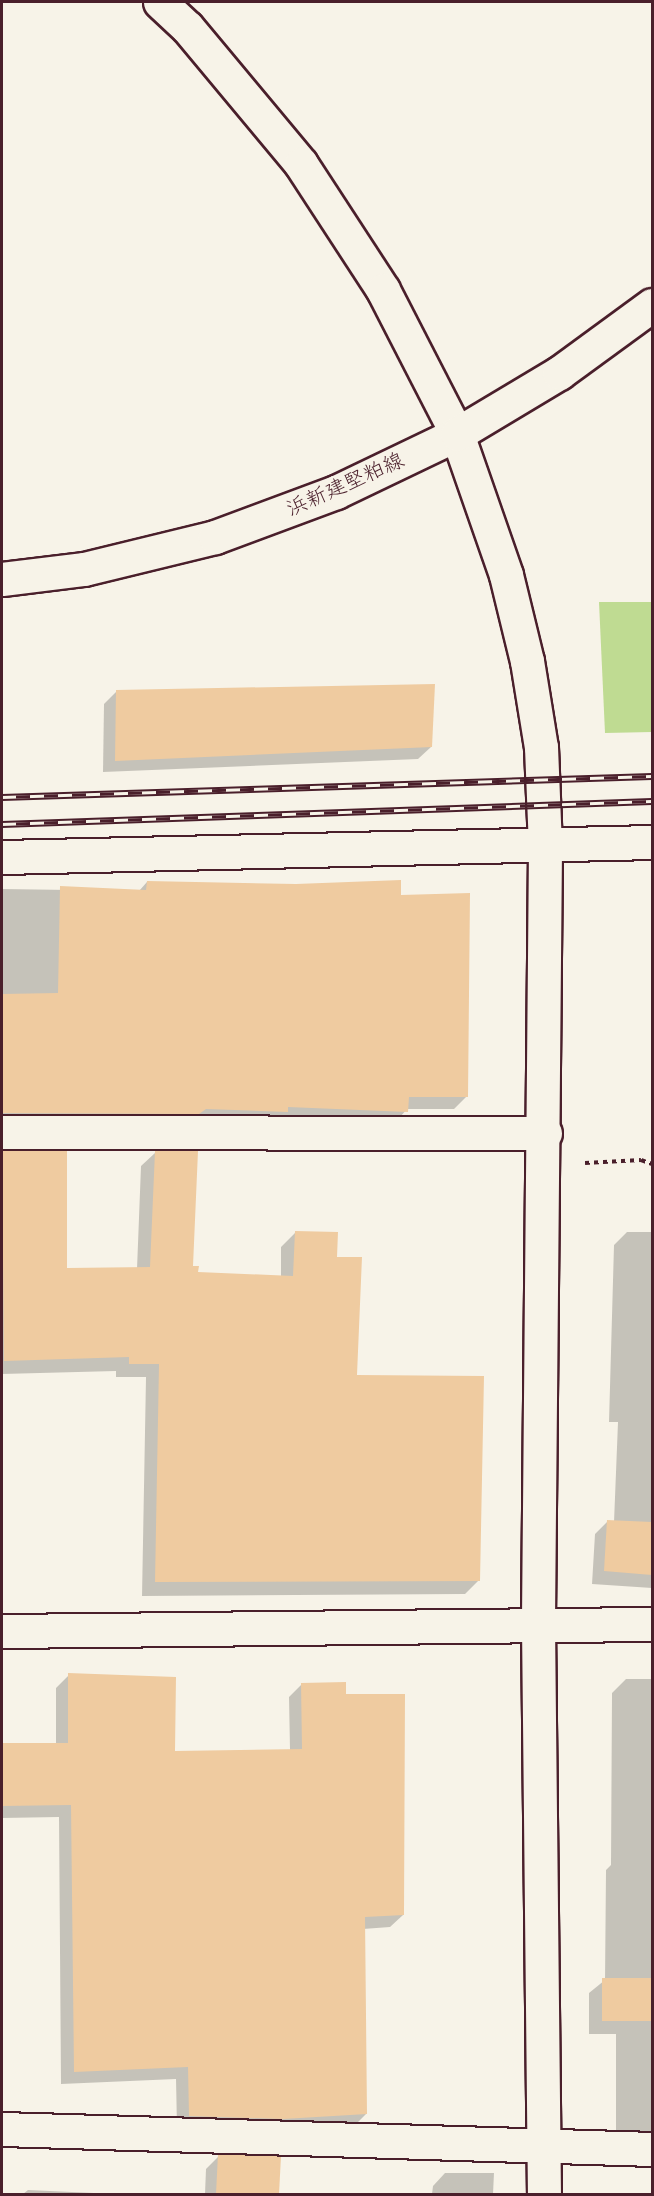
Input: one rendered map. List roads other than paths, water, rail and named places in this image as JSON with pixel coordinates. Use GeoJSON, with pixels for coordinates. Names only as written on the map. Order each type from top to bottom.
{"type":"FeatureCollection","features":[{"type":"Feature","properties":{"kind":"street"},"geometry":{"type":"LineString","coordinates":[[160,2],[188,27],[301,164],[383,290],[457,434],[506,575],[527,661],[541,747],[545,848],[545,1148],[538,1624],[544,2194]]}},
{"type":"Feature","properties":{"kind":"street","name":"浜新建堅粕線"},"geometry":{"type":"LineString","coordinates":[[2,579],[84,569],[215,537],[336,492],[457,434],[560,374],[652,305]]}},
{"type":"Feature","properties":{"kind":"street"},"geometry":{"type":"LineString","coordinates":[[2,857],[545,848],[652,842]]}},
{"type":"Feature","properties":{"kind":"street"},"geometry":{"type":"LineString","coordinates":[[2,1132],[545,1148]]}},
{"type":"Feature","properties":{"kind":"street"},"geometry":{"type":"LineString","coordinates":[[2,1631],[652,1624]]}},
{"type":"Feature","properties":{"kind":"street"},"geometry":{"type":"LineString","coordinates":[[2,2129],[543,2145],[590,2150],[652,2149]]}},
{"type":"Feature","properties":{"kind":"railway"},"geometry":{"type":"LineString","coordinates":[[2,797],[652,776]]}},
{"type":"Feature","properties":{"kind":"railway"},"geometry":{"type":"LineString","coordinates":[[2,824],[652,801]]}}]}
